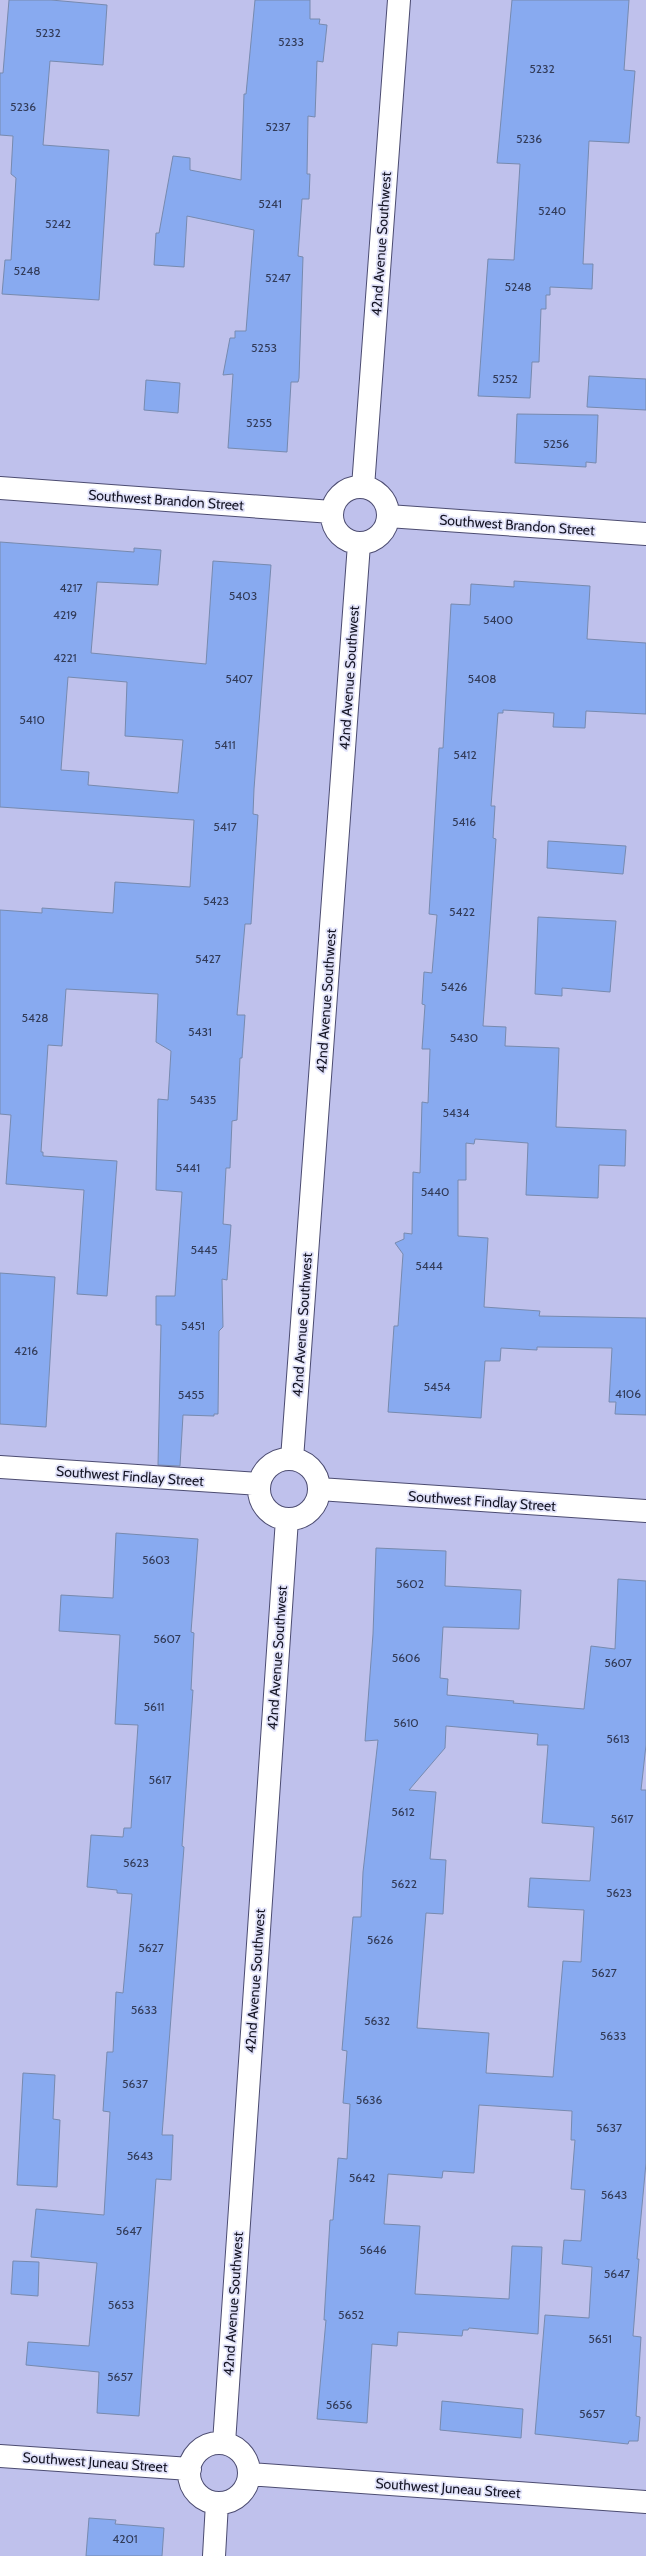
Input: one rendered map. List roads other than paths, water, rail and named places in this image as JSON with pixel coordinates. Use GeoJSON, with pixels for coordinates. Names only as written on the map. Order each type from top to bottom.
{"type":"FeatureCollection","features":[{"type":"Feature","properties":{"kind":"street","name":"42nd Avenue Southwest"},"geometry":{"type":"LineString","coordinates":[[363,487],[399,0]]}},
{"type":"Feature","properties":{"kind":"street"},"geometry":{"type":"LineString","coordinates":[[363,487],[369,488],[381,497],[388,510],[388,516],[386,528],[379,536],[372,542],[359,544],[348,541],[338,534],[331,518],[336,500],[341,493],[350,488],[363,487]]}},
{"type":"Feature","properties":{"kind":"street","name":"Southwest Brandon Street"},"geometry":{"type":"LineString","coordinates":[[0,488],[332,512]]}},
{"type":"Feature","properties":{"kind":"street","name":"Southwest Brandon Street"},"geometry":{"type":"LineString","coordinates":[[388,516],[646,534]]}},
{"type":"Feature","properties":{"kind":"street","name":"42nd Avenue Southwest"},"geometry":{"type":"LineString","coordinates":[[292,1459],[359,544]]}},
{"type":"Feature","properties":{"kind":"street"},"geometry":{"type":"LineString","coordinates":[[292,1459],[305,1463],[312,1469],[317,1477],[319,1489],[315,1505],[308,1512],[287,1519],[270,1512],[264,1504],[259,1484],[269,1466],[277,1461],[292,1459]]}},
{"type":"Feature","properties":{"kind":"street","name":"Southwest Findlay Street"},"geometry":{"type":"LineString","coordinates":[[0,1467],[259,1484]]}},
{"type":"Feature","properties":{"kind":"street","name":"Southwest Findlay Street"},"geometry":{"type":"LineString","coordinates":[[319,1489],[646,1511]]}},
{"type":"Feature","properties":{"kind":"street","name":"42nd Avenue Southwest"},"geometry":{"type":"LineString","coordinates":[[224,2443],[287,1519]]}},
{"type":"Feature","properties":{"kind":"street"},"geometry":{"type":"LineString","coordinates":[[224,2443],[240,2450],[246,2459],[249,2474],[245,2489],[239,2497],[230,2501],[217,2503],[202,2498],[195,2491],[191,2483],[190,2469],[194,2455],[201,2448],[211,2444],[224,2443]]}},
{"type":"Feature","properties":{"kind":"street","name":"Southwest Juneau Street"},"geometry":{"type":"LineString","coordinates":[[0,2456],[190,2469]]}},
{"type":"Feature","properties":{"kind":"street","name":"Southwest Juneau Street"},"geometry":{"type":"LineString","coordinates":[[249,2474],[646,2502]]}},
{"type":"Feature","properties":{"kind":"street"},"geometry":{"type":"LineString","coordinates":[[214,2556],[217,2503]]}}]}
